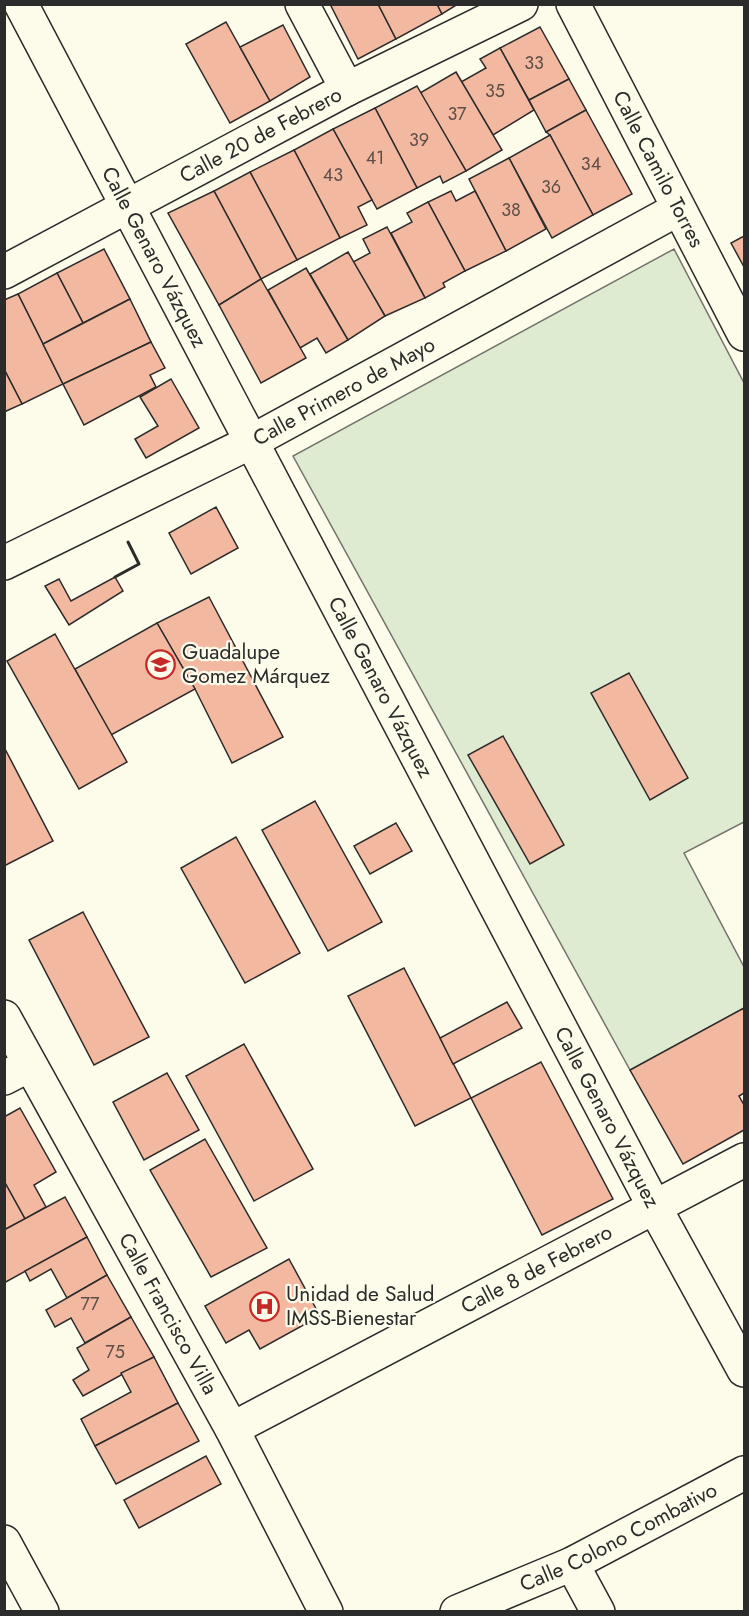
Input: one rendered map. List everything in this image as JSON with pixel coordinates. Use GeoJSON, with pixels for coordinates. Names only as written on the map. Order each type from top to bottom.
{"type":"FeatureCollection","features":[{"type":"Feature","properties":{"kind":"street","name":"Calle Genaro Vázquez"},"geometry":{"type":"LineString","coordinates":[[21,4],[656,1208],[744,1370]]}},
{"type":"Feature","properties":{"kind":"street"},"geometry":{"type":"LineString","coordinates":[[302,4],[347,89]]}},
{"type":"Feature","properties":{"kind":"street","name":"Calle 20 de Febrero"},"geometry":{"type":"LineString","coordinates":[[4,272],[347,89],[521,4]]}},
{"type":"Feature","properties":{"kind":"street","name":"Calle Camilo Torres"},"geometry":{"type":"LineString","coordinates":[[573,4],[744,334]]}},
{"type":"Feature","properties":{"kind":"street","name":"Calle Primero de Mayo"},"geometry":{"type":"LineString","coordinates":[[4,563],[251,442],[678,208]]}},
{"type":"Feature","properties":{"kind":"street","name":"Calle Francisco Villa"},"geometry":{"type":"LineString","coordinates":[[4,1017],[17,1071],[232,1429],[326,1611]]}},
{"type":"Feature","properties":{"kind":"street","name":"Calle 8 de Febrero"},"geometry":{"type":"LineString","coordinates":[[232,1429],[744,1160]]}},
{"type":"Feature","properties":{"kind":"street","name":"Calle Colono Combativo"},"geometry":{"type":"LineString","coordinates":[[457,1611],[572,1564],[744,1473]]}},
{"type":"Feature","properties":{"kind":"street"},"geometry":{"type":"LineString","coordinates":[[4,1542],[42,1611]]}},
{"type":"Feature","properties":{"kind":"street"},"geometry":{"type":"LineString","coordinates":[[572,1564],[598,1611]]}},
{"type":"Feature","properties":{"kind":"green space"},"geometry":{"type":"Polygon","coordinates":[[[674,249],[744,383],[744,822],[684,853],[744,967],[744,1008],[630,1070],[293,456],[674,249]]]}},
{"type":"Feature","properties":{"kind":"building"},"geometry":{"type":"Polygon","coordinates":[[[330,4],[378,4],[396,39],[358,59],[330,4]]]}},
{"type":"Feature","properties":{"kind":"building"},"geometry":{"type":"Polygon","coordinates":[[[378,4],[437,4],[442,14],[396,39],[378,4]]]}},
{"type":"Feature","properties":{"kind":"building"},"geometry":{"type":"Polygon","coordinates":[[[437,4],[458,4],[442,14],[437,4]]]}},
{"type":"Feature","properties":{"kind":"building"},"geometry":{"type":"Polygon","coordinates":[[[226,22],[270,101],[230,123],[186,44],[226,22]]]}},
{"type":"Feature","properties":{"kind":"building"},"geometry":{"type":"Polygon","coordinates":[[[283,25],[310,77],[270,101],[240,47],[283,25]]]}},
{"type":"Feature","properties":{"kind":"building"},"geometry":{"type":"Polygon","coordinates":[[[540,27],[569,79],[529,100],[500,48],[540,27]]]}},
{"type":"Feature","properties":{"kind":"building"},"geometry":{"type":"Polygon","coordinates":[[[500,48],[534,110],[493,135],[461,82],[486,68],[480,59],[500,48]]]}},
{"type":"Feature","properties":{"kind":"building"},"geometry":{"type":"Polygon","coordinates":[[[456,72],[502,150],[466,171],[420,93],[456,72]]]}},
{"type":"Feature","properties":{"kind":"building"},"geometry":{"type":"Polygon","coordinates":[[[569,79],[586,110],[546,132],[529,100],[569,79]]]}},
{"type":"Feature","properties":{"kind":"building"},"geometry":{"type":"Polygon","coordinates":[[[417,86],[466,171],[443,183],[440,176],[417,188],[375,108],[417,86]]]}},
{"type":"Feature","properties":{"kind":"building"},"geometry":{"type":"Polygon","coordinates":[[[375,108],[417,188],[377,209],[333,129],[375,108]]]}},
{"type":"Feature","properties":{"kind":"building"},"geometry":{"type":"Polygon","coordinates":[[[586,110],[632,194],[593,215],[550,135],[546,132],[586,110]]]}},
{"type":"Feature","properties":{"kind":"building"},"geometry":{"type":"Polygon","coordinates":[[[333,129],[372,200],[358,207],[367,225],[340,238],[294,150],[333,129]]]}},
{"type":"Feature","properties":{"kind":"building"},"geometry":{"type":"Polygon","coordinates":[[[550,135],[593,215],[552,238],[509,158],[550,135]]]}},
{"type":"Feature","properties":{"kind":"building"},"geometry":{"type":"Polygon","coordinates":[[[294,150],[340,238],[297,260],[250,172],[294,150]]]}},
{"type":"Feature","properties":{"kind":"building"},"geometry":{"type":"Polygon","coordinates":[[[509,158],[546,229],[506,251],[469,179],[509,158]]]}},
{"type":"Feature","properties":{"kind":"building"},"geometry":{"type":"Polygon","coordinates":[[[250,172],[297,260],[261,279],[214,191],[250,172]]]}},
{"type":"Feature","properties":{"kind":"building"},"geometry":{"type":"Polygon","coordinates":[[[214,191],[261,279],[219,305],[168,213],[214,191]]]}},
{"type":"Feature","properties":{"kind":"building"},"geometry":{"type":"Polygon","coordinates":[[[451,191],[456,201],[475,191],[506,251],[465,271],[428,202],[451,191]]]}},
{"type":"Feature","properties":{"kind":"building"},"geometry":{"type":"Polygon","coordinates":[[[428,202],[465,271],[443,283],[445,287],[425,298],[391,233],[412,222],[407,213],[428,202]]]}},
{"type":"Feature","properties":{"kind":"building"},"geometry":{"type":"Polygon","coordinates":[[[387,227],[425,298],[385,316],[353,262],[370,253],[363,239],[387,227]]]}},
{"type":"Feature","properties":{"kind":"building"},"geometry":{"type":"Polygon","coordinates":[[[744,236],[744,267],[731,243],[744,236]]]}},
{"type":"Feature","properties":{"kind":"building"},"geometry":{"type":"Polygon","coordinates":[[[104,249],[130,299],[83,323],[57,273],[104,249]]]}},
{"type":"Feature","properties":{"kind":"building"},"geometry":{"type":"Polygon","coordinates":[[[348,252],[385,316],[348,340],[310,274],[348,252]]]}},
{"type":"Feature","properties":{"kind":"building"},"geometry":{"type":"Polygon","coordinates":[[[306,268],[348,340],[326,353],[317,338],[300,348],[268,290],[306,268]]]}},
{"type":"Feature","properties":{"kind":"building"},"geometry":{"type":"Polygon","coordinates":[[[57,273],[83,323],[43,344],[18,294],[57,273]]]}},
{"type":"Feature","properties":{"kind":"building"},"geometry":{"type":"Polygon","coordinates":[[[261,279],[306,358],[261,383],[219,305],[261,279]]]}},
{"type":"Feature","properties":{"kind":"building"},"geometry":{"type":"Polygon","coordinates":[[[18,294],[63,384],[22,404],[4,369],[4,300],[18,294]]]}},
{"type":"Feature","properties":{"kind":"building"},"geometry":{"type":"Polygon","coordinates":[[[130,299],[151,342],[63,384],[43,344],[130,299]]]}},
{"type":"Feature","properties":{"kind":"building"},"geometry":{"type":"Polygon","coordinates":[[[151,342],[165,368],[150,375],[156,387],[84,425],[63,384],[151,342]]]}},
{"type":"Feature","properties":{"kind":"building"},"geometry":{"type":"Polygon","coordinates":[[[4,369],[22,404],[4,412],[4,369]]]}},
{"type":"Feature","properties":{"kind":"building"},"geometry":{"type":"Polygon","coordinates":[[[171,379],[199,428],[146,458],[135,439],[158,426],[140,397],[171,379]]]}},
{"type":"Feature","properties":{"kind":"building"},"geometry":{"type":"Polygon","coordinates":[[[216,507],[238,548],[191,574],[169,533],[216,507]]]}},
{"type":"Feature","properties":{"kind":"building"},"geometry":{"type":"Polygon","coordinates":[[[115,577],[123,591],[69,625],[45,586],[59,579],[71,601],[115,577]]]}},
{"type":"Feature","properties":{"kind":"building"},"geometry":{"type":"Polygon","coordinates":[[[209,597],[283,737],[232,763],[195,689],[157,623],[209,597]]]}},
{"type":"Feature","properties":{"kind":"building"},"geometry":{"type":"Polygon","coordinates":[[[157,623],[195,689],[111,735],[75,669],[157,623]]]}},
{"type":"Feature","properties":{"kind":"building"},"geometry":{"type":"Polygon","coordinates":[[[55,634],[127,762],[79,789],[7,661],[55,634]]]}},
{"type":"Feature","properties":{"kind":"building"},"geometry":{"type":"Polygon","coordinates":[[[629,673],[688,778],[650,800],[591,693],[629,673]]]}},
{"type":"Feature","properties":{"kind":"building"},"geometry":{"type":"Polygon","coordinates":[[[503,736],[564,845],[530,864],[468,755],[503,736]]]}},
{"type":"Feature","properties":{"kind":"building"},"geometry":{"type":"Polygon","coordinates":[[[4,747],[53,841],[4,866],[4,747]]]}},
{"type":"Feature","properties":{"kind":"building"},"geometry":{"type":"Polygon","coordinates":[[[315,801],[382,922],[328,951],[262,830],[315,801]]]}},
{"type":"Feature","properties":{"kind":"building"},"geometry":{"type":"Polygon","coordinates":[[[396,823],[412,851],[370,874],[354,846],[396,823]]]}},
{"type":"Feature","properties":{"kind":"building"},"geometry":{"type":"Polygon","coordinates":[[[236,837],[300,953],[245,983],[181,868],[236,837]]]}},
{"type":"Feature","properties":{"kind":"building"},"geometry":{"type":"Polygon","coordinates":[[[83,912],[149,1037],[94,1065],[29,940],[83,912]]]}},
{"type":"Feature","properties":{"kind":"building"},"geometry":{"type":"Polygon","coordinates":[[[404,968],[471,1098],[415,1126],[348,996],[404,968]]]}},
{"type":"Feature","properties":{"kind":"building"},"geometry":{"type":"Polygon","coordinates":[[[507,1002],[522,1028],[453,1064],[440,1038],[507,1002]]]}},
{"type":"Feature","properties":{"kind":"building"},"geometry":{"type":"Polygon","coordinates":[[[744,1008],[744,1093],[739,1096],[744,1105],[744,1130],[683,1164],[630,1070],[744,1008]]]}},
{"type":"Feature","properties":{"kind":"building"},"geometry":{"type":"Polygon","coordinates":[[[244,1044],[313,1169],[254,1201],[186,1076],[244,1044]]]}},
{"type":"Feature","properties":{"kind":"building"},"geometry":{"type":"Polygon","coordinates":[[[541,1062],[613,1199],[542,1235],[471,1098],[541,1062]]]}},
{"type":"Feature","properties":{"kind":"building"},"geometry":{"type":"Polygon","coordinates":[[[167,1073],[199,1130],[144,1160],[113,1102],[167,1073]]]}},
{"type":"Feature","properties":{"kind":"building"},"geometry":{"type":"Polygon","coordinates":[[[20,1108],[56,1172],[34,1185],[46,1207],[25,1219],[4,1181],[4,1117],[20,1108]]]}},
{"type":"Feature","properties":{"kind":"building"},"geometry":{"type":"Polygon","coordinates":[[[205,1139],[267,1248],[211,1277],[150,1170],[205,1139]]]}},
{"type":"Feature","properties":{"kind":"building"},"geometry":{"type":"Polygon","coordinates":[[[4,1181],[25,1219],[4,1230],[4,1181]]]}},
{"type":"Feature","properties":{"kind":"building"},"geometry":{"type":"Polygon","coordinates":[[[65,1197],[87,1237],[4,1283],[4,1230],[65,1197]]]}},
{"type":"Feature","properties":{"kind":"building"},"geometry":{"type":"Polygon","coordinates":[[[87,1237],[107,1275],[67,1298],[51,1269],[30,1281],[25,1271],[87,1237]]]}},
{"type":"Feature","properties":{"kind":"building"},"geometry":{"type":"Polygon","coordinates":[[[289,1259],[320,1316],[260,1349],[249,1330],[226,1343],[205,1306],[289,1259]]]}},
{"type":"Feature","properties":{"kind":"building"},"geometry":{"type":"Polygon","coordinates":[[[107,1275],[131,1317],[85,1343],[71,1318],[55,1327],[46,1310],[107,1275]]]}},
{"type":"Feature","properties":{"kind":"building"},"geometry":{"type":"Polygon","coordinates":[[[131,1317],[154,1357],[83,1396],[73,1380],[89,1370],[77,1348],[131,1317]]]}},
{"type":"Feature","properties":{"kind":"building"},"geometry":{"type":"Polygon","coordinates":[[[154,1357],[178,1403],[95,1446],[81,1419],[131,1392],[121,1373],[154,1357]]]}},
{"type":"Feature","properties":{"kind":"building"},"geometry":{"type":"Polygon","coordinates":[[[178,1403],[199,1441],[116,1484],[95,1446],[178,1403]]]}},
{"type":"Feature","properties":{"kind":"building"},"geometry":{"type":"Polygon","coordinates":[[[206,1456],[221,1484],[139,1528],[124,1500],[206,1456]]]}},
{"type":"Feature","properties":{"kind":"wall"},"geometry":{"type":"LineString","coordinates":[[115,577],[139,564],[128,542]]}},
{"type":"Feature","properties":{"kind":"place","name":"Guadalupe Gomez Márquez"},"geometry":{"type":"Point","coordinates":[161,664]}},
{"type":"Feature","properties":{"kind":"place","name":"Unidad de Salud IMSS-Bienestar"},"geometry":{"type":"Point","coordinates":[265,1306]}}]}
